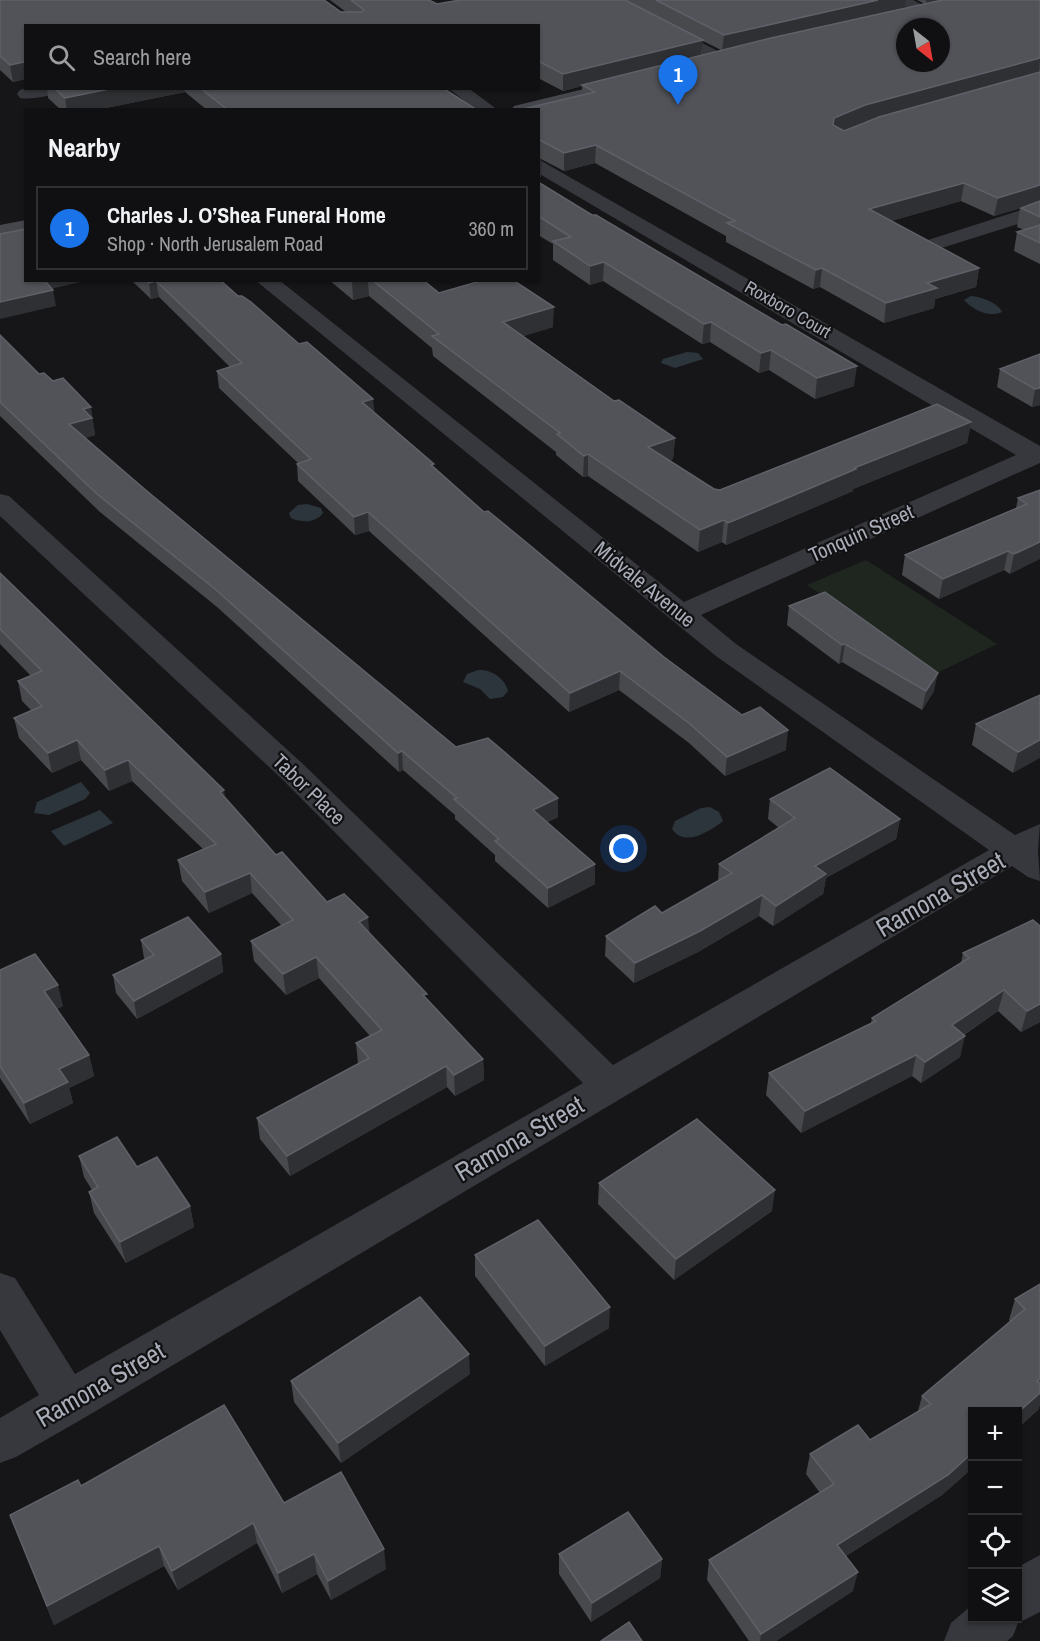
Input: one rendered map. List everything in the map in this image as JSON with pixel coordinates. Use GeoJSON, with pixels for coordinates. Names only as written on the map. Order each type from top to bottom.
{"type":"FeatureCollection","features":[{"type":"Feature","properties":{"kind":"main road"},"geometry":{"type":"LineString","coordinates":[[893,19],[947,7]]}},
{"type":"Feature","properties":{"kind":"main road"},"geometry":{"type":"LineString","coordinates":[[702,65],[746,53]]}},
{"type":"Feature","properties":{"kind":"main road"},"geometry":{"type":"LineString","coordinates":[[528,108],[645,79]]}},
{"type":"Feature","properties":{"kind":"main road"},"geometry":{"type":"LineString","coordinates":[[0,231],[24,226]]}},
{"type":"Feature","properties":{"kind":"street"},"geometry":{"type":"LineString","coordinates":[[608,0],[725,59]]}},
{"type":"Feature","properties":{"kind":"street"},"geometry":{"type":"LineString","coordinates":[[900,0],[927,12]]}},
{"type":"Feature","properties":{"kind":"street"},"geometry":{"type":"LineString","coordinates":[[26,94],[46,90]]}},
{"type":"Feature","properties":{"kind":"street"},"geometry":{"type":"LineString","coordinates":[[459,90],[486,108]]}},
{"type":"Feature","properties":{"kind":"street","name":"Roxboro Court"},"geometry":{"type":"LineString","coordinates":[[540,166],[1038,455]]}},
{"type":"Feature","properties":{"kind":"street"},"geometry":{"type":"LineString","coordinates":[[932,244],[1040,210]]}},
{"type":"Feature","properties":{"kind":"street","name":"Midvale Avenue"},"geometry":{"type":"LineString","coordinates":[[268,282],[726,650],[1031,852]]}},
{"type":"Feature","properties":{"kind":"street","name":"Tonquin Street"},"geometry":{"type":"LineString","coordinates":[[682,613],[1038,455]]}},
{"type":"Feature","properties":{"kind":"street","name":"Tabor Place"},"geometry":{"type":"LineString","coordinates":[[0,502],[293,772],[609,1085]]}},
{"type":"Feature","properties":{"kind":"street","name":"Ramona Street"},"geometry":{"type":"LineString","coordinates":[[0,1442],[609,1085],[1031,852]]}},
{"type":"Feature","properties":{"kind":"street"},"geometry":{"type":"LineString","coordinates":[[0,1291],[68,1403]]}},
{"type":"Feature","properties":{"kind":"street"},"geometry":{"type":"LineString","coordinates":[[1022,1595],[1040,1579]]}},
{"type":"Feature","properties":{"kind":"street"},"geometry":{"type":"LineString","coordinates":[[969,1641],[989,1623]]}},
{"type":"Feature","properties":{"kind":"shaded area"},"geometry":{"type":"Polygon","coordinates":[[[971,296],[989,301],[1002,312],[992,314],[977,310],[964,300],[971,296]]]}},
{"type":"Feature","properties":{"kind":"shaded area"},"geometry":{"type":"Polygon","coordinates":[[[687,352],[698,353],[703,359],[675,368],[661,363],[663,359],[687,352]]]}},
{"type":"Feature","properties":{"kind":"shaded area"},"geometry":{"type":"Polygon","coordinates":[[[307,504],[321,508],[323,513],[317,519],[308,521],[291,518],[289,513],[298,505],[307,504]]]}},
{"type":"Feature","properties":{"kind":"shaded area"},"geometry":{"type":"Polygon","coordinates":[[[866,560],[997,644],[937,673],[807,585],[866,560]]]}},
{"type":"Feature","properties":{"kind":"shaded area"},"geometry":{"type":"Polygon","coordinates":[[[478,670],[488,671],[501,678],[508,691],[503,697],[490,699],[480,689],[463,682],[467,674],[478,670]]]}},
{"type":"Feature","properties":{"kind":"shaded area"},"geometry":{"type":"Polygon","coordinates":[[[81,782],[90,793],[85,799],[49,815],[34,813],[37,802],[81,782]]]}},
{"type":"Feature","properties":{"kind":"shaded area"},"geometry":{"type":"Polygon","coordinates":[[[710,807],[719,812],[723,821],[711,829],[698,836],[684,837],[677,835],[672,829],[675,821],[701,808],[710,807]]]}},
{"type":"Feature","properties":{"kind":"shaded area"},"geometry":{"type":"Polygon","coordinates":[[[100,810],[113,823],[64,846],[51,831],[100,810]]]}},
{"type":"Feature","properties":{"kind":"building"},"geometry":{"type":"Polygon","coordinates":[[[0,0],[324,0],[341,12],[362,12],[364,10],[351,0],[429,0],[437,4],[460,0],[625,0],[703,40],[563,74],[540,62],[540,24],[24,24],[24,62],[10,65],[0,56],[0,0]]]}},
{"type":"Feature","properties":{"kind":"building"},"geometry":{"type":"Polygon","coordinates":[[[656,0],[878,0],[724,35],[656,0]]]}},
{"type":"Feature","properties":{"kind":"building"},"geometry":{"type":"Polygon","coordinates":[[[942,0],[1040,0],[1040,58],[865,105],[834,118],[833,125],[844,131],[879,117],[1040,72],[1040,185],[998,198],[964,183],[869,209],[979,268],[927,283],[937,288],[886,303],[822,268],[816,270],[727,223],[735,221],[596,145],[564,153],[540,140],[540,108],[527,108],[595,92],[582,85],[771,38],[942,0]]]}},
{"type":"Feature","properties":{"kind":"building"},"geometry":{"type":"Polygon","coordinates":[[[56,90],[104,90],[65,98],[56,90]]]}},
{"type":"Feature","properties":{"kind":"building"},"geometry":{"type":"Polygon","coordinates":[[[203,90],[446,90],[474,108],[225,108],[203,90]]]}},
{"type":"Feature","properties":{"kind":"building"},"geometry":{"type":"Polygon","coordinates":[[[540,183],[782,325],[786,324],[857,366],[817,378],[771,350],[761,353],[711,322],[704,324],[604,262],[590,266],[553,241],[571,237],[540,217],[540,183]]]}},
{"type":"Feature","properties":{"kind":"building"},"geometry":{"type":"Polygon","coordinates":[[[1040,201],[1040,217],[1021,208],[1040,201]]]}},
{"type":"Feature","properties":{"kind":"building"},"geometry":{"type":"Polygon","coordinates":[[[1040,225],[1040,243],[1017,232],[1040,225]]]}},
{"type":"Feature","properties":{"kind":"building"},"geometry":{"type":"Polygon","coordinates":[[[24,229],[24,282],[46,282],[53,290],[0,302],[0,234],[24,229]]]}},
{"type":"Feature","properties":{"kind":"building"},"geometry":{"type":"Polygon","coordinates":[[[157,282],[222,282],[238,296],[251,302],[299,344],[307,342],[373,399],[362,402],[434,464],[431,465],[484,512],[488,511],[664,657],[742,715],[760,707],[788,730],[727,757],[690,724],[620,671],[570,693],[368,512],[354,517],[297,464],[311,459],[217,371],[242,363],[157,282]]]}},
{"type":"Feature","properties":{"kind":"building"},"geometry":{"type":"Polygon","coordinates":[[[374,282],[425,282],[439,293],[477,282],[516,282],[554,307],[503,322],[614,401],[619,400],[675,438],[648,447],[714,489],[720,490],[937,404],[971,422],[854,468],[856,469],[728,523],[724,520],[700,530],[588,454],[584,456],[557,434],[560,433],[432,336],[439,334],[374,282]]]}},
{"type":"Feature","properties":{"kind":"building"},"geometry":{"type":"Polygon","coordinates":[[[0,335],[39,374],[44,373],[53,381],[63,378],[91,407],[83,409],[92,418],[69,424],[148,492],[456,747],[488,738],[558,798],[533,810],[595,864],[548,888],[495,841],[499,839],[454,799],[457,798],[402,751],[398,753],[215,589],[97,494],[0,402],[0,335]]]}},
{"type":"Feature","properties":{"kind":"building"},"geometry":{"type":"Polygon","coordinates":[[[1040,354],[1040,388],[1035,389],[1000,369],[1040,354]]]}},
{"type":"Feature","properties":{"kind":"building"},"geometry":{"type":"Polygon","coordinates":[[[1040,490],[1040,542],[1014,554],[1008,551],[943,579],[905,555],[1027,504],[1018,498],[1040,490]]]}},
{"type":"Feature","properties":{"kind":"building"},"geometry":{"type":"Polygon","coordinates":[[[0,573],[224,790],[220,792],[276,855],[282,852],[327,902],[344,894],[368,917],[359,922],[427,994],[423,995],[483,1059],[454,1075],[446,1066],[287,1156],[257,1118],[369,1058],[356,1043],[382,1030],[316,957],[283,974],[251,941],[293,920],[250,873],[205,892],[178,860],[216,844],[128,760],[105,770],[77,740],[48,753],[14,718],[42,706],[18,681],[42,671],[0,629],[0,573]]]}},
{"type":"Feature","properties":{"kind":"building"},"geometry":{"type":"Polygon","coordinates":[[[825,592],[938,673],[926,691],[845,644],[842,645],[789,606],[825,592]]]}},
{"type":"Feature","properties":{"kind":"building"},"geometry":{"type":"Polygon","coordinates":[[[1040,695],[1040,740],[1018,752],[976,724],[1040,695]]]}},
{"type":"Feature","properties":{"kind":"building"},"geometry":{"type":"Polygon","coordinates":[[[830,768],[900,819],[815,866],[826,874],[776,906],[762,895],[700,931],[635,963],[606,936],[655,906],[662,913],[732,873],[719,864],[795,818],[770,799],[830,768]]]}},
{"type":"Feature","properties":{"kind":"building"},"geometry":{"type":"Polygon","coordinates":[[[188,917],[221,954],[134,1001],[113,975],[154,955],[141,940],[188,917]]]}},
{"type":"Feature","properties":{"kind":"building"},"geometry":{"type":"Polygon","coordinates":[[[1033,920],[1040,926],[1040,1004],[1027,1011],[1004,990],[952,1025],[965,1036],[925,1062],[916,1055],[805,1111],[769,1073],[876,1021],[872,1018],[969,958],[963,953],[1033,920]]]}},
{"type":"Feature","properties":{"kind":"building"},"geometry":{"type":"Polygon","coordinates":[[[35,954],[58,985],[44,991],[89,1055],[59,1069],[68,1082],[24,1103],[0,1066],[0,970],[35,954]]]}},
{"type":"Feature","properties":{"kind":"building"},"geometry":{"type":"Polygon","coordinates":[[[697,1119],[775,1190],[676,1259],[599,1183],[697,1119]]]}},
{"type":"Feature","properties":{"kind":"building"},"geometry":{"type":"Polygon","coordinates":[[[117,1137],[137,1167],[157,1157],[190,1206],[120,1242],[89,1192],[98,1187],[79,1156],[117,1137]]]}},
{"type":"Feature","properties":{"kind":"building"},"geometry":{"type":"Polygon","coordinates":[[[538,1220],[610,1307],[545,1346],[475,1255],[538,1220]]]}},
{"type":"Feature","properties":{"kind":"building"},"geometry":{"type":"Polygon","coordinates":[[[1040,1284],[1040,1379],[1037,1381],[1040,1383],[1040,1393],[1022,1409],[968,1407],[968,1457],[948,1475],[837,1545],[858,1572],[761,1634],[709,1560],[834,1484],[810,1454],[858,1425],[870,1440],[931,1404],[922,1396],[1025,1309],[1015,1299],[1040,1284]]]}},
{"type":"Feature","properties":{"kind":"building"},"geometry":{"type":"Polygon","coordinates":[[[420,1297],[469,1354],[338,1443],[291,1381],[420,1297]]]}},
{"type":"Feature","properties":{"kind":"building"},"geometry":{"type":"Polygon","coordinates":[[[224,1405],[284,1503],[341,1472],[384,1549],[328,1581],[314,1554],[278,1573],[253,1523],[172,1571],[159,1546],[47,1606],[10,1515],[78,1480],[81,1486],[224,1405]]]}},
{"type":"Feature","properties":{"kind":"building"},"geometry":{"type":"Polygon","coordinates":[[[628,1512],[662,1559],[592,1603],[559,1554],[628,1512]]]}},
{"type":"Feature","properties":{"kind":"building"},"geometry":{"type":"Polygon","coordinates":[[[629,1622],[642,1641],[601,1641],[629,1622]]]}},
{"type":"Feature","properties":{"kind":"place","name":"Charles J. O’Shea Funeral Home"},"geometry":{"type":"Point","coordinates":[678,105]}}]}
